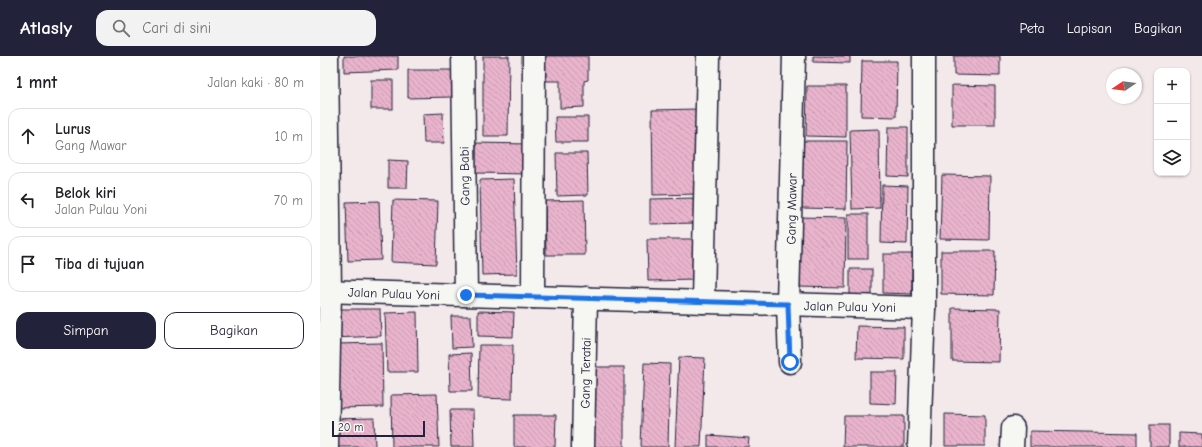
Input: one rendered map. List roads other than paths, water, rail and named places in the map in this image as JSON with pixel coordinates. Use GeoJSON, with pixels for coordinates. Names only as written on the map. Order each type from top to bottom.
{"type":"FeatureCollection","features":[{"type":"Feature","properties":{"kind":"street"},"geometry":{"type":"LineString","coordinates":[[327,56],[325,291],[327,447]]}},
{"type":"Feature","properties":{"kind":"street","name":"Gang Babi"},"geometry":{"type":"LineString","coordinates":[[463,56],[466,295]]}},
{"type":"Feature","properties":{"kind":"street"},"geometry":{"type":"LineString","coordinates":[[533,297],[534,56]]}},
{"type":"Feature","properties":{"kind":"street"},"geometry":{"type":"LineString","coordinates":[[703,302],[708,56]]}},
{"type":"Feature","properties":{"kind":"street","name":"Gang Mawar"},"geometry":{"type":"LineString","coordinates":[[790,362],[788,304],[794,56]]}},
{"type":"Feature","properties":{"kind":"street"},"geometry":{"type":"LineString","coordinates":[[919,447],[924,308],[924,56]]}},
{"type":"Feature","properties":{"kind":"street","name":"Jalan Pulau Yoni"},"geometry":{"type":"LineString","coordinates":[[325,291],[924,308]]}},
{"type":"Feature","properties":{"kind":"street","name":"Gang Teratai"},"geometry":{"type":"LineString","coordinates":[[583,447],[586,298]]}}]}
